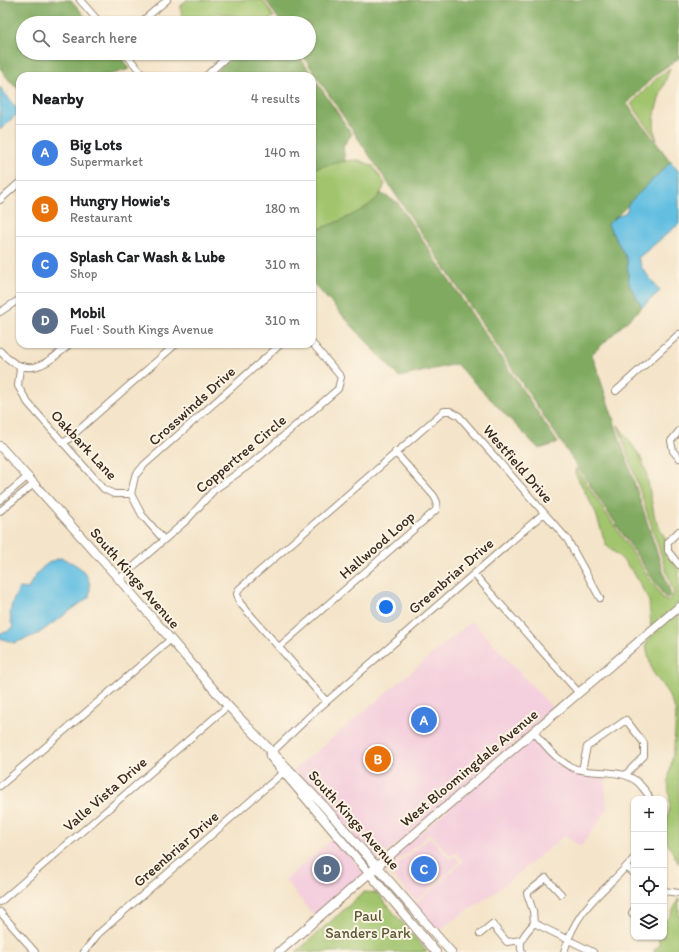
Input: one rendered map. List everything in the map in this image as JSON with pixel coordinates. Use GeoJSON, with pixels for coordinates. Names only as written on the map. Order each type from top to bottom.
{"type":"FeatureCollection","features":[{"type":"Feature","properties":{"kind":"main road","name":"South Kings Avenue"},"geometry":{"type":"LineString","coordinates":[[0,446],[119,579],[228,706],[269,752],[377,866],[451,952]]}},
{"type":"Feature","properties":{"kind":"main road","name":"West Bloomingdale Avenue"},"geometry":{"type":"LineString","coordinates":[[278,952],[533,731],[678,608]]}},
{"type":"Feature","properties":{"kind":"main road","name":"South Kings Avenue"},"geometry":{"type":"LineString","coordinates":[[286,770],[368,873],[436,952]]}},
{"type":"Feature","properties":{"kind":"street"},"geometry":{"type":"LineString","coordinates":[[80,0],[94,16]]}},
{"type":"Feature","properties":{"kind":"street"},"geometry":{"type":"LineString","coordinates":[[148,16],[167,0]]}},
{"type":"Feature","properties":{"kind":"street"},"geometry":{"type":"LineString","coordinates":[[131,60],[141,72]]}},
{"type":"Feature","properties":{"kind":"street"},"geometry":{"type":"LineString","coordinates":[[210,72],[223,60]]}},
{"type":"Feature","properties":{"kind":"street"},"geometry":{"type":"LineString","coordinates":[[0,200],[16,186]]}},
{"type":"Feature","properties":{"kind":"street"},"geometry":{"type":"LineString","coordinates":[[0,312],[16,302]]}},
{"type":"Feature","properties":{"kind":"street"},"geometry":{"type":"LineString","coordinates":[[616,391],[679,334]]}},
{"type":"Feature","properties":{"kind":"street"},"geometry":{"type":"LineString","coordinates":[[0,351],[12,363],[20,367],[41,366],[57,356],[66,348]]}},
{"type":"Feature","properties":{"kind":"street"},"geometry":{"type":"LineString","coordinates":[[64,443],[171,348]]}},
{"type":"Feature","properties":{"kind":"street","name":"Crosswinds Drive"},"geometry":{"type":"LineString","coordinates":[[131,494],[135,476],[144,465],[276,348]]}},
{"type":"Feature","properties":{"kind":"street","name":"Coppertree Circle"},"geometry":{"type":"LineString","coordinates":[[119,579],[187,520],[214,490],[252,463],[338,389],[341,377],[316,348]]}},
{"type":"Feature","properties":{"kind":"street","name":"Oakbark Lane"},"geometry":{"type":"LineString","coordinates":[[20,367],[18,386],[28,403],[104,489],[114,494],[131,494]]}},
{"type":"Feature","properties":{"kind":"street","name":"Westfield Drive"},"geometry":{"type":"LineString","coordinates":[[395,452],[440,413],[447,411],[453,412],[567,539],[600,598]]}},
{"type":"Feature","properties":{"kind":"street"},"geometry":{"type":"LineString","coordinates":[[679,431],[671,440],[673,451],[679,458]]}},
{"type":"Feature","properties":{"kind":"street"},"geometry":{"type":"LineString","coordinates":[[326,701],[240,603],[237,594],[241,586],[395,452]]}},
{"type":"Feature","properties":{"kind":"street","name":"Hallwood Loop"},"geometry":{"type":"LineString","coordinates":[[279,647],[436,510],[437,502],[434,496],[395,452]]}},
{"type":"Feature","properties":{"kind":"street"},"geometry":{"type":"LineString","coordinates":[[0,500],[27,477]]}},
{"type":"Feature","properties":{"kind":"street"},"geometry":{"type":"LineString","coordinates":[[0,511],[34,484]]}},
{"type":"Feature","properties":{"kind":"street"},"geometry":{"type":"LineString","coordinates":[[131,494],[142,515],[164,540]]}},
{"type":"Feature","properties":{"kind":"street","name":"Greenbriar Drive"},"geometry":{"type":"LineString","coordinates":[[269,752],[544,513]]}},
{"type":"Feature","properties":{"kind":"street"},"geometry":{"type":"LineString","coordinates":[[679,531],[668,542],[668,551],[679,565]]}},
{"type":"Feature","properties":{"kind":"street"},"geometry":{"type":"LineString","coordinates":[[474,574],[579,693]]}},
{"type":"Feature","properties":{"kind":"street"},"geometry":{"type":"LineString","coordinates":[[0,786],[170,640]]}},
{"type":"Feature","properties":{"kind":"street","name":"Valle Vista Drive"},"geometry":{"type":"LineString","coordinates":[[0,902],[228,706]]}},
{"type":"Feature","properties":{"kind":"street"},"geometry":{"type":"LineString","coordinates":[[582,770],[587,747],[626,720],[644,744],[644,756],[624,775]]}},
{"type":"Feature","properties":{"kind":"street"},"geometry":{"type":"LineString","coordinates":[[533,731],[562,761],[570,766],[582,770],[624,775],[639,782],[649,796]]}},
{"type":"Feature","properties":{"kind":"street","name":"Greenbriar Drive"},"geometry":{"type":"LineString","coordinates":[[84,952],[98,934],[286,770]]}},
{"type":"Feature","properties":{"kind":"street"},"geometry":{"type":"LineString","coordinates":[[564,952],[575,921],[593,899],[631,861]]}},
{"type":"Feature","properties":{"kind":"street"},"geometry":{"type":"LineString","coordinates":[[626,867],[631,871]]}},
{"type":"Feature","properties":{"kind":"street"},"geometry":{"type":"LineString","coordinates":[[522,952],[519,946],[521,940],[534,923],[533,911],[527,892],[546,878],[561,894]]}},
{"type":"Feature","properties":{"kind":"street"},"geometry":{"type":"LineString","coordinates":[[667,891],[679,893]]}},
{"type":"Feature","properties":{"kind":"street"},"geometry":{"type":"LineString","coordinates":[[0,912],[35,952]]}},
{"type":"Feature","properties":{"kind":"street"},"geometry":{"type":"LineString","coordinates":[[534,923],[568,938],[593,952]]}},
{"type":"Feature","properties":{"kind":"street"},"geometry":{"type":"LineString","coordinates":[[480,934],[492,924],[507,942],[521,940]]}},
{"type":"Feature","properties":{"kind":"shaded area"},"geometry":{"type":"Polygon","coordinates":[[[472,621],[552,707],[530,728],[531,729],[377,861],[294,770],[472,621]]]}},
{"type":"Feature","properties":{"kind":"shaded area"},"geometry":{"type":"Polygon","coordinates":[[[533,736],[569,769],[585,774],[605,776],[607,810],[581,846],[564,836],[497,891],[437,931],[382,866],[533,736]],[[429,834],[394,864],[392,869],[394,880],[415,904],[463,862],[456,853],[450,856],[432,835],[429,834]]]}},
{"type":"Feature","properties":{"kind":"shaded area"},"geometry":{"type":"Polygon","coordinates":[[[334,837],[364,873],[314,916],[285,880],[334,837]]]}},
{"type":"Feature","properties":{"kind":"shaded area"},"geometry":{"type":"Polygon","coordinates":[[[430,837],[448,858],[450,859],[455,856],[460,862],[416,901],[396,879],[395,870],[397,865],[430,837]]]}},
{"type":"Feature","properties":{"kind":"green space"},"geometry":{"type":"Polygon","coordinates":[[[0,0],[71,0],[85,16],[16,16],[16,60],[123,60],[129,69],[119,72],[16,72],[16,87],[0,68],[0,0]]]}},
{"type":"Feature","properties":{"kind":"green space"},"geometry":{"type":"Polygon","coordinates":[[[186,0],[263,0],[273,16],[237,16],[217,13],[215,16],[182,16],[180,7],[186,0]]]}},
{"type":"Feature","properties":{"kind":"green space"},"geometry":{"type":"Polygon","coordinates":[[[266,0],[679,0],[679,58],[656,74],[627,104],[671,162],[608,225],[627,259],[629,284],[642,307],[592,354],[671,595],[666,599],[316,75],[316,72],[314,72],[306,60],[316,60],[316,16],[276,16],[266,0]]]}},
{"type":"Feature","properties":{"kind":"green space"},"geometry":{"type":"Polygon","coordinates":[[[228,60],[302,60],[310,72],[215,72],[228,60]]]}},
{"type":"Feature","properties":{"kind":"green space"},"geometry":{"type":"Polygon","coordinates":[[[670,68],[660,94],[655,113],[654,122],[657,140],[631,104],[658,77],[670,68]]]}},
{"type":"Feature","properties":{"kind":"green space"},"geometry":{"type":"Polygon","coordinates":[[[316,81],[352,134],[343,146],[345,161],[316,168],[316,81]]]}},
{"type":"Feature","properties":{"kind":"green space"},"geometry":{"type":"Polygon","coordinates":[[[359,160],[373,166],[385,184],[378,198],[365,208],[328,226],[316,230],[316,168],[338,161],[359,160]]]}},
{"type":"Feature","properties":{"kind":"green space"},"geometry":{"type":"Polygon","coordinates":[[[380,193],[397,202],[558,443],[539,449],[456,364],[399,377],[316,286],[316,230],[360,211],[376,199],[380,193]]]}},
{"type":"Feature","properties":{"kind":"green space"},"geometry":{"type":"Polygon","coordinates":[[[618,425],[640,456],[646,471],[655,519],[666,540],[665,552],[679,570],[679,603],[651,627],[649,601],[635,575],[622,559],[606,545],[595,511],[575,473],[576,468],[664,600],[668,601],[674,594],[618,425]]]}},
{"type":"Feature","properties":{"kind":"green space"},"geometry":{"type":"Polygon","coordinates":[[[679,612],[679,864],[667,842],[667,821],[670,805],[668,782],[674,748],[676,712],[667,692],[652,671],[646,646],[648,639],[679,612]]]}},
{"type":"Feature","properties":{"kind":"green space","name":"Paul Sanders Park"},"geometry":{"type":"Polygon","coordinates":[[[364,892],[377,893],[427,952],[296,952],[364,892]]]}},
{"type":"Feature","properties":{"kind":"green space"},"geometry":{"type":"Polygon","coordinates":[[[679,897],[679,952],[653,952],[659,945],[659,940],[667,940],[667,920],[670,917],[679,897]]]}},
{"type":"Feature","properties":{"kind":"water"},"geometry":{"type":"Polygon","coordinates":[[[0,87],[16,108],[16,115],[0,130],[0,87]]]}},
{"type":"Feature","properties":{"kind":"water"},"geometry":{"type":"Polygon","coordinates":[[[671,162],[679,172],[679,224],[638,258],[642,268],[660,291],[642,307],[629,284],[627,259],[608,225],[614,219],[627,211],[628,204],[671,162]]]}},
{"type":"Feature","properties":{"kind":"water"},"geometry":{"type":"Polygon","coordinates":[[[61,558],[74,564],[84,572],[89,583],[89,597],[38,634],[14,643],[0,638],[0,633],[7,632],[13,627],[10,612],[20,588],[28,589],[33,579],[45,565],[61,558]]]}},
{"type":"Feature","properties":{"kind":"place","name":"Big Lots"},"geometry":{"type":"Point","coordinates":[424,720]}},
{"type":"Feature","properties":{"kind":"place","name":"Hungry Howie's"},"geometry":{"type":"Point","coordinates":[378,759]}},
{"type":"Feature","properties":{"kind":"place","name":"Mobil"},"geometry":{"type":"Point","coordinates":[327,869]}},
{"type":"Feature","properties":{"kind":"place","name":"Splash Car Wash & Lube"},"geometry":{"type":"Point","coordinates":[424,869]}}]}
